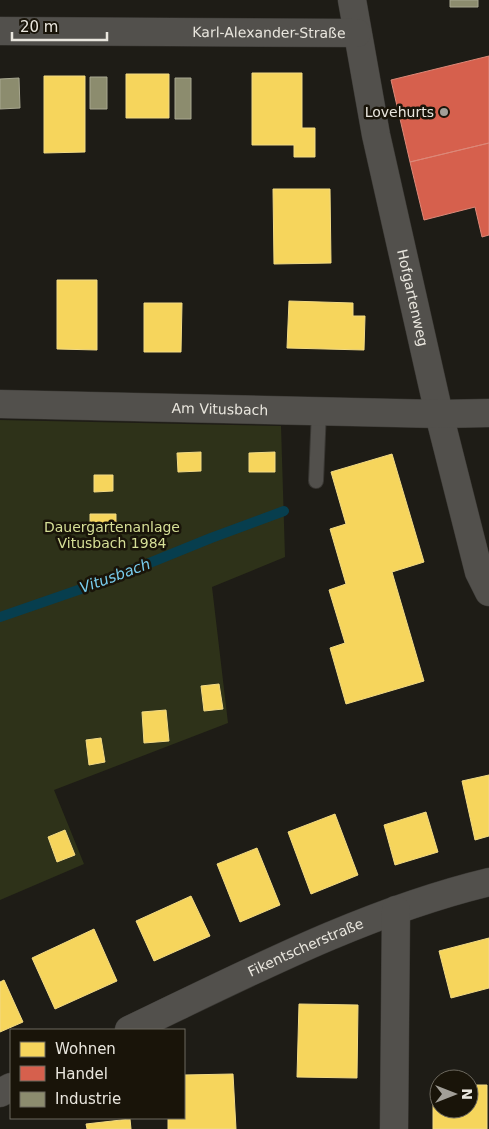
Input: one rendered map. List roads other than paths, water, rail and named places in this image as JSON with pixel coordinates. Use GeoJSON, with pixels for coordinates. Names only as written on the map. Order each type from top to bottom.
{"type":"FeatureCollection","features":[{"type":"Feature","properties":{"kind":"street","name":"Hofgartenweg"},"geometry":{"type":"LineString","coordinates":[[352,0],[376,135],[439,414],[479,572],[489,592]]}},
{"type":"Feature","properties":{"kind":"street","name":"Karl-Alexander-Straße"},"geometry":{"type":"LineString","coordinates":[[0,31],[357,33]]}},
{"type":"Feature","properties":{"kind":"street","name":"Am Vitusbach"},"geometry":{"type":"LineString","coordinates":[[0,404],[439,414],[489,412]]}},
{"type":"Feature","properties":{"kind":"street","name":"Fikentscherstraße"},"geometry":{"type":"LineString","coordinates":[[131,1029],[279,958],[396,910],[466,887],[489,882]]}},
{"type":"Feature","properties":{"kind":"street"},"geometry":{"type":"LineString","coordinates":[[394,1129],[396,910]]}},
{"type":"Feature","properties":{"kind":"lane"},"geometry":{"type":"LineString","coordinates":[[316,481],[319,411]]}},
{"type":"Feature","properties":{"kind":"waterway","name":"Vitusbach"},"geometry":{"type":"LineString","coordinates":[[0,617],[110,579],[284,511]]}},
{"type":"Feature","properties":{"kind":"place","name":"Lovehurts"},"geometry":{"type":"Point","coordinates":[444,112]}},
{"type":"Feature","properties":{"kind":"park label","name":"Dauergartenanlage Vitusbach 1984"},"geometry":{"type":"Point","coordinates":[112,536]}}]}
